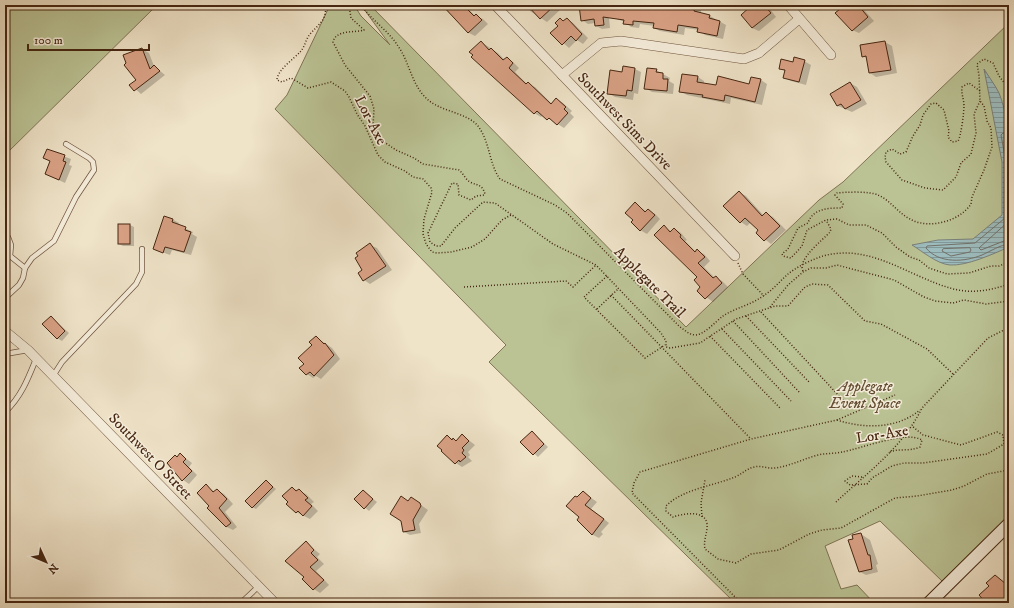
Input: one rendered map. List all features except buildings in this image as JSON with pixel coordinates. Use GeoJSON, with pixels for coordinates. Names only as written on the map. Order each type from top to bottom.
{"type":"FeatureCollection","features":[{"type":"Feature","properties":{"kind":"main road"},"geometry":{"type":"LineString","coordinates":[[929,603],[1008,529]]}},
{"type":"Feature","properties":{"kind":"street","name":"Southwest Sims Drive"},"geometry":{"type":"LineString","coordinates":[[495,5],[735,256]]}},
{"type":"Feature","properties":{"kind":"street"},"geometry":{"type":"LineString","coordinates":[[788,5],[831,55]]}},
{"type":"Feature","properties":{"kind":"street"},"geometry":{"type":"LineString","coordinates":[[562,75],[601,43],[620,41],[744,59],[759,53],[799,19]]}},
{"type":"Feature","properties":{"kind":"street","name":"Southwest O Street"},"geometry":{"type":"LineString","coordinates":[[5,331],[28,350],[275,603]]}},
{"type":"Feature","properties":{"kind":"lane"},"geometry":{"type":"LineString","coordinates":[[5,298],[24,278],[25,268],[32,258],[54,241],[76,197],[94,170],[93,162],[89,158],[66,144]]}},
{"type":"Feature","properties":{"kind":"lane"},"geometry":{"type":"LineString","coordinates":[[5,236],[8,237],[11,245],[10,256],[5,260]]}},
{"type":"Feature","properties":{"kind":"lane"},"geometry":{"type":"LineString","coordinates":[[53,376],[62,362],[136,284],[142,272],[142,249]]}},
{"type":"Feature","properties":{"kind":"lane"},"geometry":{"type":"LineString","coordinates":[[10,256],[25,268]]}},
{"type":"Feature","properties":{"kind":"lane"},"geometry":{"type":"LineString","coordinates":[[5,354],[28,350]]}},
{"type":"Feature","properties":{"kind":"lane"},"geometry":{"type":"LineString","coordinates":[[5,412],[14,403],[24,388],[36,359]]}},
{"type":"Feature","properties":{"kind":"lane"},"geometry":{"type":"LineString","coordinates":[[241,603],[259,586]]}},
{"type":"Feature","properties":{"kind":"lane"},"geometry":{"type":"LineString","coordinates":[[856,603],[862,603]]}},
{"type":"Feature","properties":{"kind":"path","name":"Lor-Axe"},"geometry":{"type":"LineString","coordinates":[[325,5],[326,9],[321,23],[309,35],[302,50],[279,74],[278,80],[282,82],[291,78],[308,88],[331,82],[345,91],[365,126],[378,155],[385,162],[405,171],[413,177],[423,179],[431,188],[432,192],[424,219],[423,234],[426,244],[432,252],[451,252],[472,248],[485,239],[502,220],[511,215],[495,203],[483,202],[454,228],[441,246],[436,246],[430,242],[427,237],[428,230],[452,183],[458,184],[459,195],[471,200],[476,196],[484,195],[484,189],[476,183],[469,182],[459,170],[423,164],[396,150],[382,140],[379,132],[373,127],[374,109],[370,96],[345,65],[333,42],[338,35],[353,30],[364,30],[351,18],[349,5]]}},
{"type":"Feature","properties":{"kind":"path","name":"Applegate Trail"},"geometry":{"type":"LineString","coordinates":[[361,5],[398,45],[417,89],[428,100],[441,108],[469,120],[477,126],[484,137],[496,173],[500,179],[555,204],[566,213],[680,327],[690,334],[697,335],[731,311],[764,296],[788,274],[802,264],[824,256],[859,254],[877,258],[892,263],[931,282],[951,289],[974,291],[994,289],[1009,284]]}},
{"type":"Feature","properties":{"kind":"path"},"geometry":{"type":"LineString","coordinates":[[1009,89],[999,76],[993,63],[987,60],[981,61],[976,66],[979,75],[980,101],[991,128],[992,147],[972,197],[972,204],[960,215],[941,223],[922,223],[910,219],[878,195],[862,193],[837,193],[835,195],[843,204],[842,208],[833,207],[820,209],[810,217],[808,222],[796,230],[791,244],[782,256],[792,258],[802,246],[807,230],[826,220],[837,219],[849,225],[860,224],[872,227],[910,257],[922,262],[930,268],[947,274],[970,273],[1009,262]]}},
{"type":"Feature","properties":{"kind":"path"},"geometry":{"type":"LineString","coordinates":[[980,90],[969,84],[962,87],[964,107],[958,141],[952,142],[948,137],[949,131],[944,110],[936,104],[931,104],[923,115],[920,125],[912,136],[906,152],[900,154],[892,149],[886,152],[885,157],[889,166],[902,180],[920,187],[941,190],[949,186],[956,177],[962,163],[971,154],[976,133],[974,114],[980,101]]}},
{"type":"Feature","properties":{"kind":"path"},"geometry":{"type":"LineString","coordinates":[[511,215],[558,247],[596,265],[662,332],[666,341],[665,345]]}},
{"type":"Feature","properties":{"kind":"path"},"geometry":{"type":"LineString","coordinates":[[803,272],[801,269],[802,264],[820,240],[830,232],[831,229],[826,220]]}},
{"type":"Feature","properties":{"kind":"path"},"geometry":{"type":"LineString","coordinates":[[735,256],[743,274],[764,296]]}},
{"type":"Feature","properties":{"kind":"path"},"geometry":{"type":"LineString","coordinates":[[464,287],[566,281],[573,287],[596,265]]}},
{"type":"Feature","properties":{"kind":"path"},"geometry":{"type":"LineString","coordinates":[[770,307],[788,285],[803,272],[811,268],[826,268],[837,265],[894,280],[924,297],[935,301],[953,303],[964,300],[986,304],[1009,300]]}},
{"type":"Feature","properties":{"kind":"path"},"geometry":{"type":"LineString","coordinates":[[607,276],[584,297],[646,358],[665,345]]}},
{"type":"Feature","properties":{"kind":"path"},"geometry":{"type":"LineString","coordinates":[[665,345],[670,348],[693,345],[733,321],[770,307],[788,306],[805,287],[812,284],[828,285],[865,321],[881,324],[927,349],[954,375]]}},
{"type":"Feature","properties":{"kind":"path"},"geometry":{"type":"LineString","coordinates":[[597,309],[618,288]]}},
{"type":"Feature","properties":{"kind":"path"},"geometry":{"type":"LineString","coordinates":[[612,295],[752,439]]}},
{"type":"Feature","properties":{"kind":"path"},"geometry":{"type":"LineString","coordinates":[[760,311],[840,397],[849,404],[867,407]]}},
{"type":"Feature","properties":{"kind":"path"},"geometry":{"type":"LineString","coordinates":[[746,316],[810,383]]}},
{"type":"Feature","properties":{"kind":"path"},"geometry":{"type":"LineString","coordinates":[[733,321],[800,393]]}},
{"type":"Feature","properties":{"kind":"path"},"geometry":{"type":"LineString","coordinates":[[721,328],[791,401]]}},
{"type":"Feature","properties":{"kind":"path","name":"Lor-Axe"},"geometry":{"type":"LineString","coordinates":[[702,517],[691,514],[673,517],[670,516],[665,508],[670,502],[681,495],[734,477],[753,467],[760,466],[773,469],[796,464],[818,455],[834,452],[841,453],[871,443],[903,438],[919,438],[922,440],[920,447],[914,450],[890,452],[862,477],[852,476],[846,479],[847,484],[867,484],[872,478],[892,466],[904,463],[923,463],[987,454],[1004,444],[1005,441],[1003,435],[997,432],[961,445],[924,435],[912,426],[922,408],[988,338],[1006,329]]}},
{"type":"Feature","properties":{"kind":"path"},"geometry":{"type":"LineString","coordinates":[[710,336],[781,409]]}},
{"type":"Feature","properties":{"kind":"path"},"geometry":{"type":"LineString","coordinates":[[741,603],[632,493],[634,483],[640,472],[752,439],[836,420],[894,395]]}},
{"type":"Feature","properties":{"kind":"path"},"geometry":{"type":"LineString","coordinates":[[836,420],[863,426],[890,425],[904,420],[922,408]]}},
{"type":"Feature","properties":{"kind":"path"},"geometry":{"type":"LineString","coordinates":[[890,452],[912,426]]}},
{"type":"Feature","properties":{"kind":"path"},"geometry":{"type":"LineString","coordinates":[[705,480],[701,503],[702,517],[707,524],[704,542],[705,549],[718,559],[736,563],[751,554],[779,550],[809,534],[822,530],[841,528],[895,498],[952,490],[964,486],[987,474],[1009,470]]}},
{"type":"Feature","properties":{"kind":"path"},"geometry":{"type":"LineString","coordinates":[[836,502],[862,477]]}},
{"type":"Feature","properties":{"kind":"green space"},"geometry":{"type":"Polygon","coordinates":[[[5,5],[157,5],[5,155],[5,5]]]}},
{"type":"Feature","properties":{"kind":"green space","name":"Applegate Event Space"},"geometry":{"type":"Polygon","coordinates":[[[330,5],[354,5],[361,16],[390,45],[361,5],[370,5],[686,327],[819,200],[843,182],[1009,23],[1009,520],[943,582],[880,521],[825,546],[841,589],[857,585],[874,603],[735,603],[489,362],[506,345],[275,109],[287,95],[330,5]]]}},
{"type":"Feature","properties":{"kind":"water"},"geometry":{"type":"Polygon","coordinates":[[[984,69],[999,93],[1004,108],[1007,126],[1010,168],[1009,247],[972,262],[950,265],[935,260],[912,245],[938,240],[973,239],[1002,215],[1002,162],[984,69]]]}}]}
